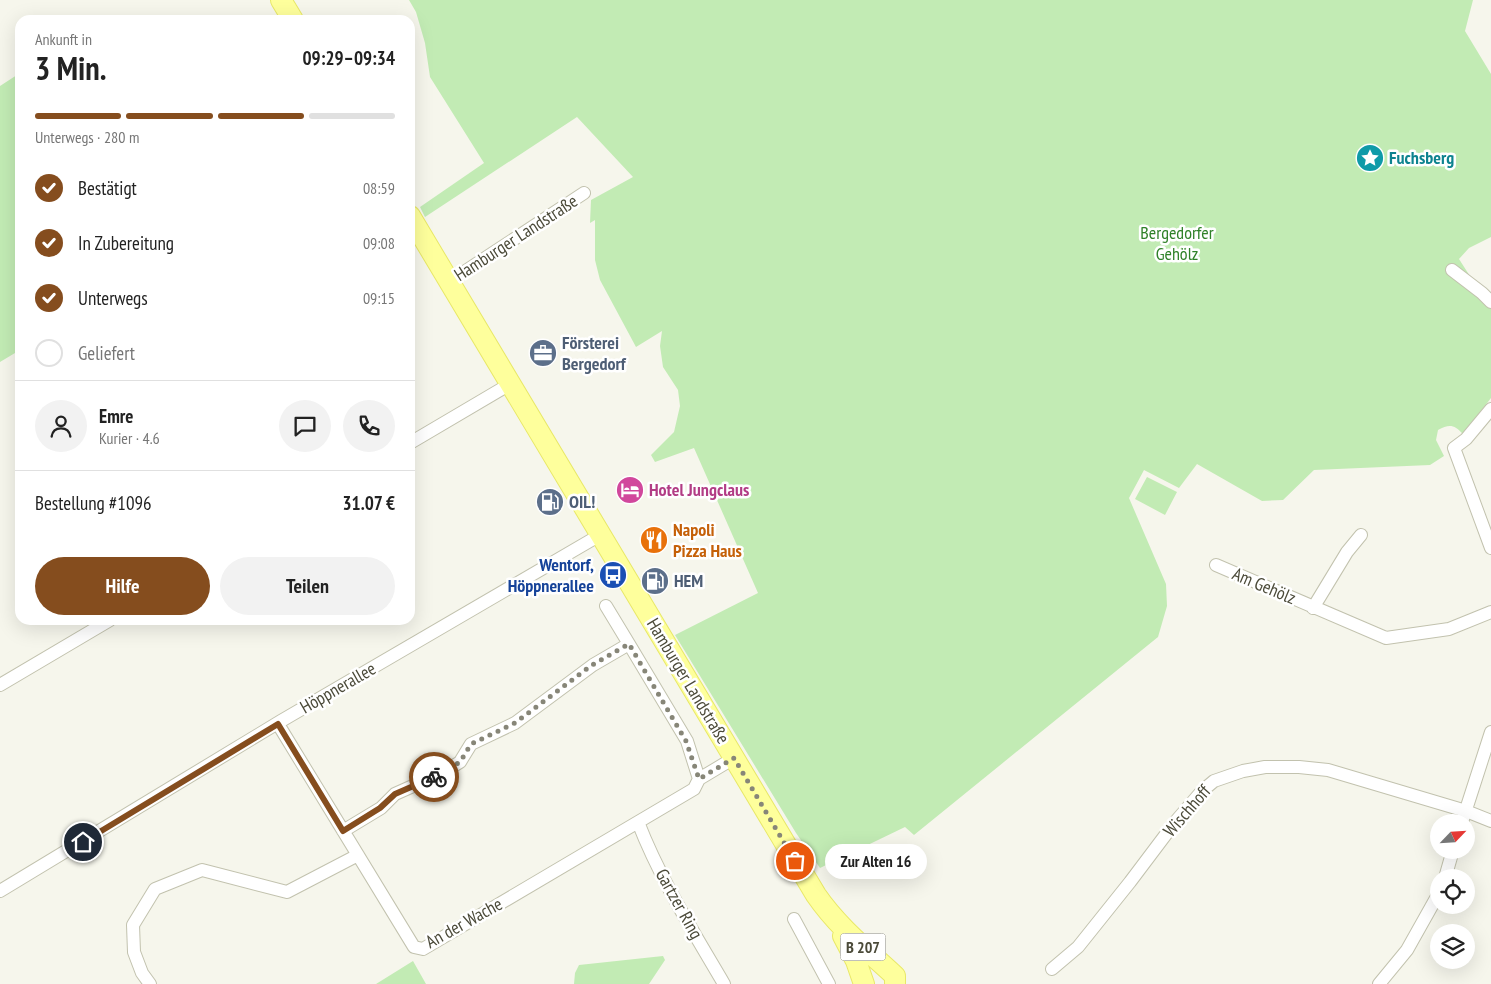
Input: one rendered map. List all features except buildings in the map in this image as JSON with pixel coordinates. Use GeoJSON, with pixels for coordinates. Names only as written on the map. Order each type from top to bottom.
{"type":"FeatureCollection","features":[{"type":"Feature","properties":{"kind":"main road"},"geometry":{"type":"LineString","coordinates":[[281,0],[290,15]]}},
{"type":"Feature","properties":{"kind":"main road","name":"Hamburger Landstraße"},"geometry":{"type":"LineString","coordinates":[[415,224],[800,870],[832,917],[897,980]]}},
{"type":"Feature","properties":{"kind":"main road","name":"B 207"},"geometry":{"type":"LineString","coordinates":[[832,917],[856,961],[864,984]]}},
{"type":"Feature","properties":{"kind":"main road","name":"B 207"},"geometry":{"type":"LineString","coordinates":[[876,984],[885,978],[897,980]]}},
{"type":"Feature","properties":{"kind":"street","name":"Hamburger Landstraße"},"geometry":{"type":"LineString","coordinates":[[449,282],[584,194]]}},
{"type":"Feature","properties":{"kind":"street"},"geometry":{"type":"LineString","coordinates":[[1452,270],[1491,302]]}},
{"type":"Feature","properties":{"kind":"street"},"geometry":{"type":"LineString","coordinates":[[415,440],[510,384]]}},
{"type":"Feature","properties":{"kind":"street"},"geometry":{"type":"LineString","coordinates":[[1491,409],[1466,439],[1454,448],[1491,548]]}},
{"type":"Feature","properties":{"kind":"street","name":"Höppnerallee"},"geometry":{"type":"LineString","coordinates":[[0,891],[278,724],[600,535]]}},
{"type":"Feature","properties":{"kind":"street","name":"Am Gehölz"},"geometry":{"type":"LineString","coordinates":[[1313,608],[1347,552],[1361,535]]}},
{"type":"Feature","properties":{"kind":"street","name":"Am Gehölz"},"geometry":{"type":"LineString","coordinates":[[1216,565],[1386,638],[1449,629],[1491,612]]}},
{"type":"Feature","properties":{"kind":"street"},"geometry":{"type":"LineString","coordinates":[[606,606],[686,741],[699,779]]}},
{"type":"Feature","properties":{"kind":"street"},"geometry":{"type":"LineString","coordinates":[[0,685],[102,625]]}},
{"type":"Feature","properties":{"kind":"street"},"geometry":{"type":"LineString","coordinates":[[343,831],[380,808],[395,794],[442,773],[460,762],[471,744],[515,723],[592,665],[629,644]]}},
{"type":"Feature","properties":{"kind":"street","name":"An der Wache"},"geometry":{"type":"LineString","coordinates":[[278,724],[414,947],[423,949],[694,788],[699,779],[734,758]]}},
{"type":"Feature","properties":{"kind":"street"},"geometry":{"type":"LineString","coordinates":[[1465,814],[1491,732]]}},
{"type":"Feature","properties":{"kind":"street","name":"Wischhoff"},"geometry":{"type":"LineString","coordinates":[[1052,969],[1078,947],[1176,820],[1202,791],[1214,781],[1243,771],[1266,767],[1299,767],[1328,770],[1455,814]]}},
{"type":"Feature","properties":{"kind":"street","name":"Wischhoff"},"geometry":{"type":"LineString","coordinates":[[1475,819],[1491,821]]}},
{"type":"Feature","properties":{"kind":"street","name":"Gartzer Ring"},"geometry":{"type":"LineString","coordinates":[[638,822],[648,849],[724,984]]}},
{"type":"Feature","properties":{"kind":"street"},"geometry":{"type":"LineString","coordinates":[[150,984],[142,973],[134,952],[133,925],[155,889],[202,870],[287,892],[358,855]]}},
{"type":"Feature","properties":{"kind":"street"},"geometry":{"type":"LineString","coordinates":[[1380,984],[1407,950],[1430,910]]}},
{"type":"Feature","properties":{"kind":"street"},"geometry":{"type":"LineString","coordinates":[[794,919],[829,984]]}},
{"type":"Feature","properties":{"kind":"green space","name":"Bergedorfer Gehölz"},"geometry":{"type":"Polygon","coordinates":[[[409,0],[1473,0],[1465,31],[1491,74],[1491,237],[1469,248],[1459,259],[1491,309],[1491,398],[1463,434],[1457,428],[1451,426],[1438,430],[1436,440],[1444,456],[1430,465],[1314,470],[1283,500],[1262,501],[1197,464],[1179,488],[1144,470],[1129,498],[1166,584],[1167,606],[1158,637],[914,835],[905,827],[820,868],[796,833],[675,635],[758,593],[694,448],[655,462],[651,455],[674,432],[680,406],[678,390],[663,367],[660,346],[662,331],[636,347],[600,280],[595,260],[595,220],[590,223],[591,200],[633,177],[577,117],[425,217],[420,207],[484,163],[430,77],[425,43],[416,12],[409,0]]]}},
{"type":"Feature","properties":{"kind":"green space"},"geometry":{"type":"Polygon","coordinates":[[[15,76],[15,353],[0,362],[0,86],[15,76]]]}},
{"type":"Feature","properties":{"kind":"green space"},"geometry":{"type":"Polygon","coordinates":[[[1147,477],[1177,492],[1165,515],[1135,499],[1147,477]]]}},
{"type":"Feature","properties":{"kind":"green space"},"geometry":{"type":"Polygon","coordinates":[[[663,956],[665,960],[649,984],[574,984],[575,973],[579,965],[663,956]]]}},
{"type":"Feature","properties":{"kind":"green space"},"geometry":{"type":"Polygon","coordinates":[[[413,961],[426,984],[376,984],[413,961]]]}},
{"type":"Feature","properties":{"kind":"way so far"},"geometry":{"type":"LineString","coordinates":[[434,777],[460,762],[471,744],[515,723],[592,665],[629,644],[686,741],[699,779],[734,758],[795,861]]}},
{"type":"Feature","properties":{"kind":"place","name":"Fuchsberg"},"geometry":{"type":"Point","coordinates":[1370,158]}},
{"type":"Feature","properties":{"kind":"place","name":"Försterei Bergedorf"},"geometry":{"type":"Point","coordinates":[543,353]}},
{"type":"Feature","properties":{"kind":"place","name":"Hotel Jungclaus"},"geometry":{"type":"Point","coordinates":[630,490]}},
{"type":"Feature","properties":{"kind":"place","name":"OIL!"},"geometry":{"type":"Point","coordinates":[550,502]}},
{"type":"Feature","properties":{"kind":"place","name":"Napoli Pizza Haus"},"geometry":{"type":"Point","coordinates":[654,540]}},
{"type":"Feature","properties":{"kind":"place","name":"Wentorf, Höppnerallee"},"geometry":{"type":"Point","coordinates":[613,575]}},
{"type":"Feature","properties":{"kind":"place","name":"HEM"},"geometry":{"type":"Point","coordinates":[655,581]}},
{"type":"Feature","properties":{"kind":"place","name":"Zur Alten 16"},"geometry":{"type":"Point","coordinates":[795,861]}},
{"type":"Feature","properties":{"kind":"route"},"geometry":{"type":"LineString","coordinates":[[83,842],[278,724],[343,831],[380,808],[395,794],[434,777]]}}]}
